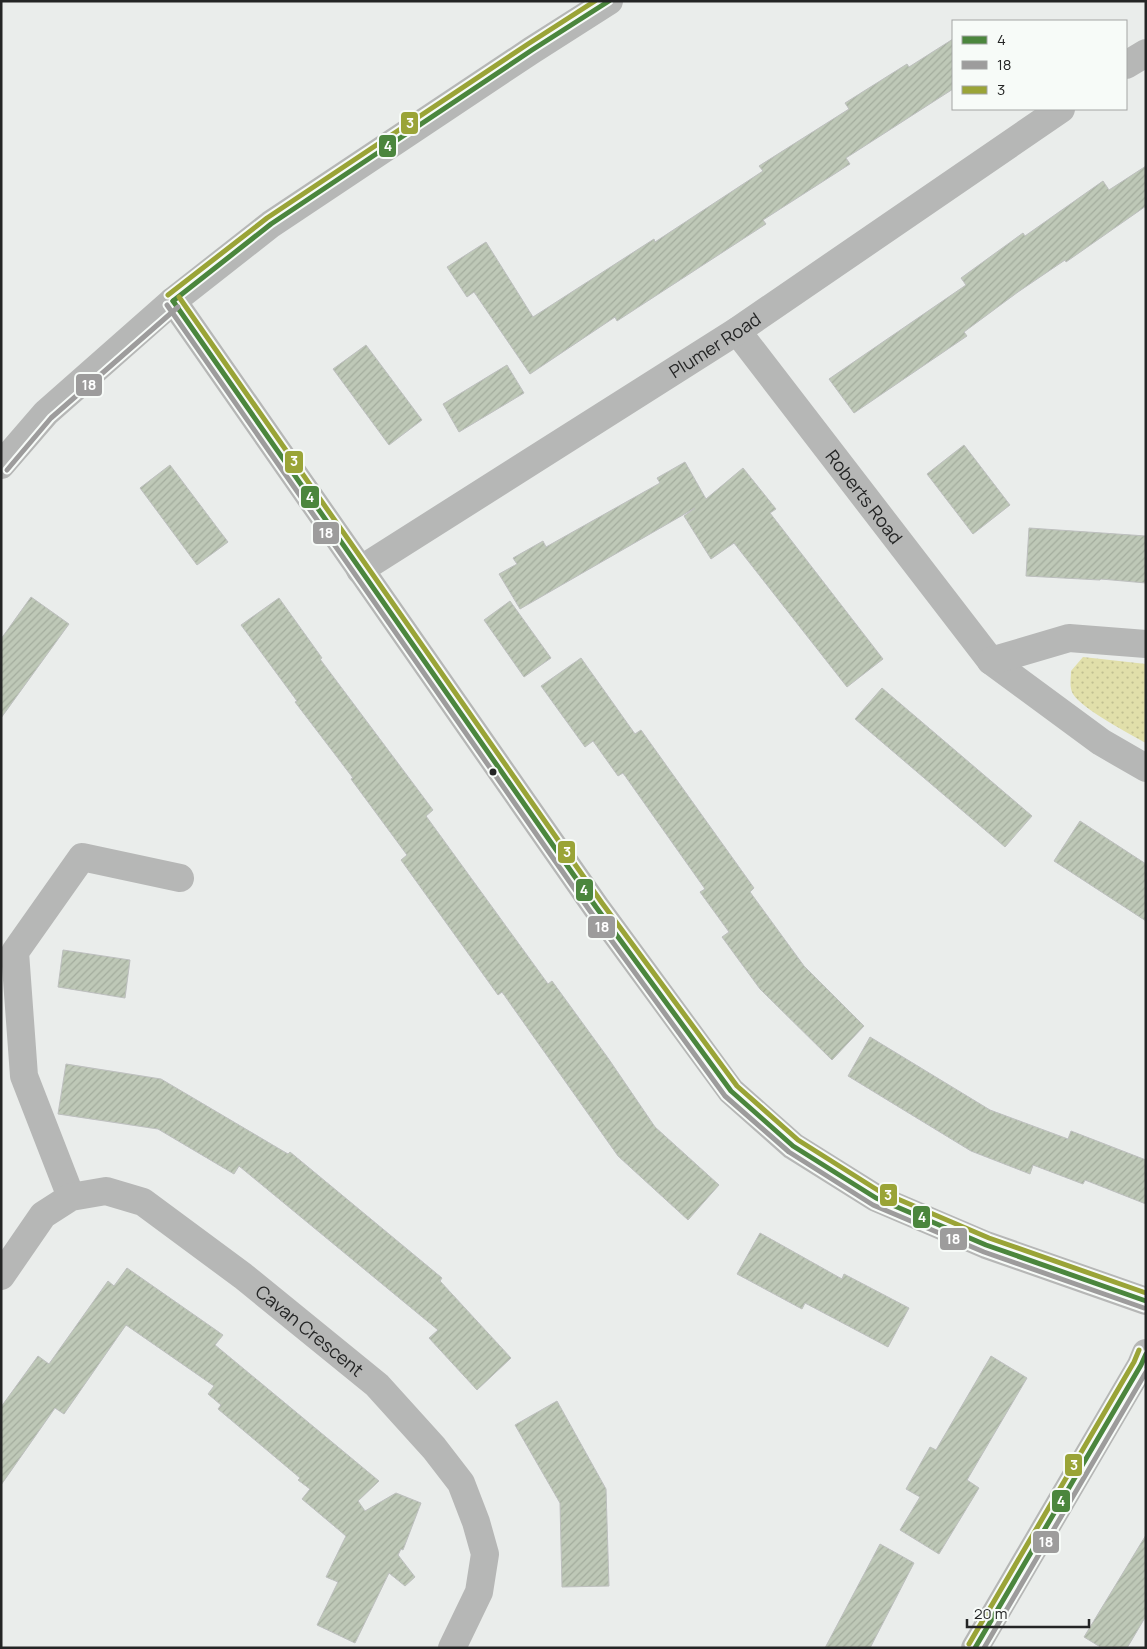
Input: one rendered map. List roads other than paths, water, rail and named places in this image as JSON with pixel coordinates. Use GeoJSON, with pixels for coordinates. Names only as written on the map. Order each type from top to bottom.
{"type":"FeatureCollection","features":[{"type":"Feature","properties":{"kind":"street"},"geometry":{"type":"LineString","coordinates":[[1,465],[46,413],[172,301],[271,224],[608,1]]}},
{"type":"Feature","properties":{"kind":"street"},"geometry":{"type":"LineString","coordinates":[[1127,64],[1146,53]]}},
{"type":"Feature","properties":{"kind":"street","name":"Plumer Road"},"geometry":{"type":"LineString","coordinates":[[360,570],[737,331],[1060,110]]}},
{"type":"Feature","properties":{"kind":"street"},"geometry":{"type":"LineString","coordinates":[[172,301],[596,907],[731,1091],[793,1146],[876,1198],[986,1245],[1146,1301]]}},
{"type":"Feature","properties":{"kind":"street","name":"Roberts Road"},"geometry":{"type":"LineString","coordinates":[[737,331],[992,661],[1101,742],[1146,768]]}},
{"type":"Feature","properties":{"kind":"street"},"geometry":{"type":"LineString","coordinates":[[992,661],[1069,638],[1146,644]]}},
{"type":"Feature","properties":{"kind":"street"},"geometry":{"type":"LineString","coordinates":[[71,1197],[24,1076],[15,952],[82,857],[180,878]]}},
{"type":"Feature","properties":{"kind":"street","name":"Cavan Crescent"},"geometry":{"type":"LineString","coordinates":[[1,1276],[43,1215],[71,1197],[106,1191],[143,1202],[243,1276],[377,1385],[434,1448],[461,1483],[476,1522],[485,1554],[479,1592],[452,1648]]}},
{"type":"Feature","properties":{"kind":"street"},"geometry":{"type":"LineString","coordinates":[[975,1648],[1141,1365],[1146,1353]]}}]}
